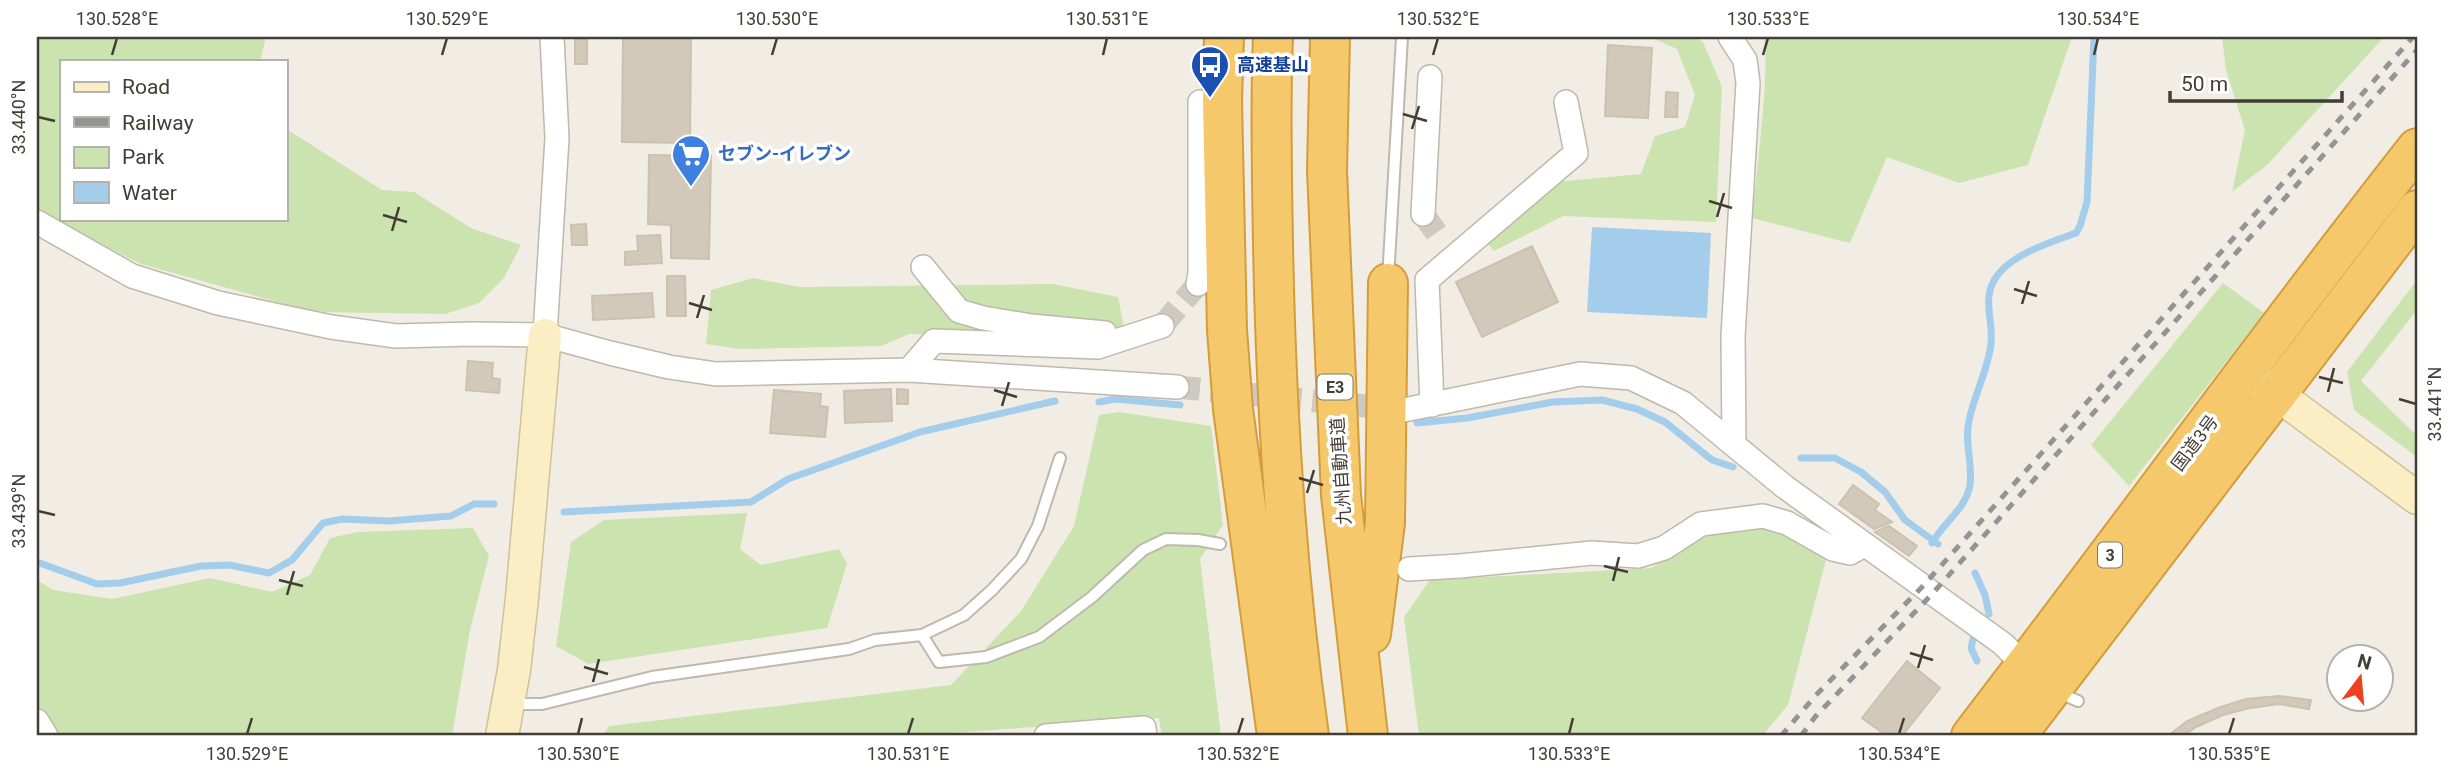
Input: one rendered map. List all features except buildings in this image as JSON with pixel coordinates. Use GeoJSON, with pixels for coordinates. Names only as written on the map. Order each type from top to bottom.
{"type":"FeatureCollection","features":[{"type":"Feature","properties":{"kind":"highway"},"geometry":{"type":"LineString","coordinates":[[1224,37],[1222,101],[1227,330],[1233,409],[1277,736]]}},
{"type":"Feature","properties":{"kind":"highway"},"geometry":{"type":"LineString","coordinates":[[1273,37],[1274,338],[1283,494],[1309,736]]}},
{"type":"Feature","properties":{"kind":"highway","name":"九州自動車道"},"geometry":{"type":"LineString","coordinates":[[1330,37],[1327,170],[1341,495],[1365,720]]}},
{"type":"Feature","properties":{"kind":"highway","name":"国道3号"},"geometry":{"type":"LineString","coordinates":[[2016,736],[2262,383],[2340,246],[2417,148]]}},
{"type":"Feature","properties":{"kind":"highway","name":"国道3号"},"geometry":{"type":"LineString","coordinates":[[2262,383],[2417,209]]}},
{"type":"Feature","properties":{"kind":"highway"},"geometry":{"type":"LineString","coordinates":[[1365,720],[1385,523],[1388,283]]}},
{"type":"Feature","properties":{"kind":"highway","name":"国道3号"},"geometry":{"type":"LineString","coordinates":[[1971,736],[2051,686]]}},
{"type":"Feature","properties":{"kind":"street"},"geometry":{"type":"LineString","coordinates":[[502,736],[509,704],[522,597],[545,335],[557,138],[551,37]]}},
{"type":"Feature","properties":{"kind":"street"},"geometry":{"type":"LineString","coordinates":[[1730,37],[1745,60],[1748,83],[1733,336],[1734,443]]}},
{"type":"Feature","properties":{"kind":"street"},"geometry":{"type":"LineString","coordinates":[[1423,214],[1430,77]]}},
{"type":"Feature","properties":{"kind":"street"},"geometry":{"type":"LineString","coordinates":[[1198,284],[1199,102]]}},
{"type":"Feature","properties":{"kind":"street"},"geometry":{"type":"LineString","coordinates":[[1432,405],[1427,280],[1447,248],[1576,153],[1566,102]]}},
{"type":"Feature","properties":{"kind":"street"},"geometry":{"type":"LineString","coordinates":[[37,222],[132,276],[218,303],[331,327],[396,336],[545,335],[634,359],[716,374],[909,370],[1177,387]]}},
{"type":"Feature","properties":{"kind":"street"},"geometry":{"type":"LineString","coordinates":[[923,267],[959,311],[1031,326],[1132,337]]}},
{"type":"Feature","properties":{"kind":"street"},"geometry":{"type":"LineString","coordinates":[[909,370],[934,341],[1098,347],[1162,326]]}},
{"type":"Feature","properties":{"kind":"street"},"geometry":{"type":"LineString","coordinates":[[1404,410],[1580,374],[1631,378],[1684,403],[1785,487],[2003,644],[2051,686]]}},
{"type":"Feature","properties":{"kind":"street"},"geometry":{"type":"LineString","coordinates":[[2262,383],[2417,498]]}},
{"type":"Feature","properties":{"kind":"street"},"geometry":{"type":"LineString","coordinates":[[1409,569],[1592,553],[1638,556],[1664,548],[1701,524],[1763,516],[1787,523],[1833,550],[1850,553],[1864,545]]}},
{"type":"Feature","properties":{"kind":"street"},"geometry":{"type":"LineString","coordinates":[[37,722],[46,736]]}},
{"type":"Feature","properties":{"kind":"street"},"geometry":{"type":"LineString","coordinates":[[1046,736],[1144,728],[1145,736]]}},
{"type":"Feature","properties":{"kind":"lane"},"geometry":{"type":"LineString","coordinates":[[1388,283],[1402,37]]}},
{"type":"Feature","properties":{"kind":"lane"},"geometry":{"type":"LineString","coordinates":[[509,704],[542,704],[652,677],[849,649],[875,640],[922,635],[964,615],[1021,559],[1038,526],[1060,457]]}},
{"type":"Feature","properties":{"kind":"lane"},"geometry":{"type":"LineString","coordinates":[[922,635],[939,662],[986,657],[1039,637],[1092,597],[1143,550],[1166,539],[1220,544]]}},
{"type":"Feature","properties":{"kind":"green space"},"geometry":{"type":"Polygon","coordinates":[[[37,37],[266,37],[260,60],[60,60],[60,220],[287,220],[287,129],[382,190],[414,192],[471,228],[521,245],[504,278],[479,303],[445,314],[313,312],[141,264],[37,213],[37,37]]]}},
{"type":"Feature","properties":{"kind":"green space"},"geometry":{"type":"Polygon","coordinates":[[[1650,37],[1694,37],[1703,42],[1722,87],[1716,222],[1563,216],[1494,251],[1476,230],[1555,182],[1641,174],[1655,136],[1685,127],[1695,95],[1677,49],[1650,37]]]}},
{"type":"Feature","properties":{"kind":"green space"},"geometry":{"type":"Polygon","coordinates":[[[1763,37],[2072,37],[2028,165],[1959,183],[1887,157],[1850,243],[1752,218],[1766,68],[1763,37]]]}},
{"type":"Feature","properties":{"kind":"green space"},"geometry":{"type":"Polygon","coordinates":[[[2222,37],[2384,37],[2267,165],[2232,192],[2245,130],[2226,70],[2222,37]]]}},
{"type":"Feature","properties":{"kind":"green space"},"geometry":{"type":"Polygon","coordinates":[[[753,278],[799,287],[1053,284],[1118,297],[1124,327],[1065,340],[909,334],[881,346],[740,349],[706,344],[711,290],[753,278]]]}},
{"type":"Feature","properties":{"kind":"green space"},"geometry":{"type":"Polygon","coordinates":[[[2417,280],[2417,310],[2361,381],[2417,436],[2417,457],[2354,410],[2347,372],[2417,280]]]}},
{"type":"Feature","properties":{"kind":"green space"},"geometry":{"type":"Polygon","coordinates":[[[2223,283],[2264,313],[2129,486],[2091,445],[2223,283]]]}},
{"type":"Feature","properties":{"kind":"green space"},"geometry":{"type":"Polygon","coordinates":[[[1119,412],[1211,426],[1223,525],[1200,559],[1221,736],[1162,736],[1159,718],[909,736],[603,736],[609,726],[951,685],[1021,611],[1074,526],[1099,415],[1119,412]]]}},
{"type":"Feature","properties":{"kind":"green space"},"geometry":{"type":"Polygon","coordinates":[[[747,513],[740,549],[761,565],[839,549],[847,564],[827,628],[588,664],[556,646],[571,542],[604,520],[747,513]]]}},
{"type":"Feature","properties":{"kind":"green space"},"geometry":{"type":"Polygon","coordinates":[[[1768,524],[1827,556],[1788,705],[1762,736],[1419,736],[1404,617],[1430,580],[1651,568],[1704,532],[1768,524]]]}},
{"type":"Feature","properties":{"kind":"green space"},"geometry":{"type":"Polygon","coordinates":[[[473,528],[489,556],[470,630],[452,736],[55,736],[37,708],[37,580],[53,590],[112,599],[210,578],[272,592],[310,575],[330,538],[358,532],[473,528]]]}},
{"type":"Feature","properties":{"kind":"water"},"geometry":{"type":"Polygon","coordinates":[[[1592,227],[1711,233],[1707,318],[1587,312],[1592,227]]]}},
{"type":"Feature","properties":{"kind":"waterway"},"geometry":{"type":"LineString","coordinates":[[1932,543],[1968,494],[1968,429],[1989,354],[1989,296],[1993,283],[2010,263],[2036,248],[2076,233],[2080,226],[2087,202],[2094,37]]}},
{"type":"Feature","properties":{"kind":"waterway"},"geometry":{"type":"LineString","coordinates":[[1099,402],[1115,399],[1180,405]]}},
{"type":"Feature","properties":{"kind":"waterway"},"geometry":{"type":"LineString","coordinates":[[1417,423],[1467,418],[1553,402],[1602,400],[1637,409],[1665,422],[1712,460],[1733,467]]}},
{"type":"Feature","properties":{"kind":"waterway"},"geometry":{"type":"LineString","coordinates":[[564,512],[751,502],[788,479],[920,432],[1055,401]]}},
{"type":"Feature","properties":{"kind":"waterway"},"geometry":{"type":"LineString","coordinates":[[1801,458],[1835,458],[1861,472],[1885,492],[1905,520],[1938,544]]}},
{"type":"Feature","properties":{"kind":"waterway"},"geometry":{"type":"LineString","coordinates":[[37,562],[97,584],[120,583],[201,566],[229,565],[269,573],[292,560],[323,523],[342,519],[389,521],[451,516],[474,504],[494,504]]}},
{"type":"Feature","properties":{"kind":"waterway"},"geometry":{"type":"LineString","coordinates":[[1975,573],[1985,595],[1989,614]]}},
{"type":"Feature","properties":{"kind":"waterway"},"geometry":{"type":"LineString","coordinates":[[1973,639],[1971,648],[1977,661]]}},
{"type":"Feature","properties":{"kind":"tunnel"},"geometry":{"type":"LineString","coordinates":[[1423,214],[1441,239]]}},
{"type":"Feature","properties":{"kind":"tunnel"},"geometry":{"type":"LineString","coordinates":[[1162,326],[1198,284]]}},
{"type":"Feature","properties":{"kind":"tunnel"},"geometry":{"type":"LineString","coordinates":[[1177,387],[1396,409]]}},
{"type":"Feature","properties":{"kind":"railway"},"geometry":{"type":"LineString","coordinates":[[1781,736],[1816,695],[1922,587],[2413,37]]}},
{"type":"Feature","properties":{"kind":"railway"},"geometry":{"type":"LineString","coordinates":[[1801,736],[1815,717],[1932,594],[2417,50]]}},
{"type":"Feature","properties":{"kind":"place","name":"高速基山"},"geometry":{"type":"Point","coordinates":[1210,99]}},
{"type":"Feature","properties":{"kind":"place","name":"セブン-イレブン"},"geometry":{"type":"Point","coordinates":[691,188]}}]}
